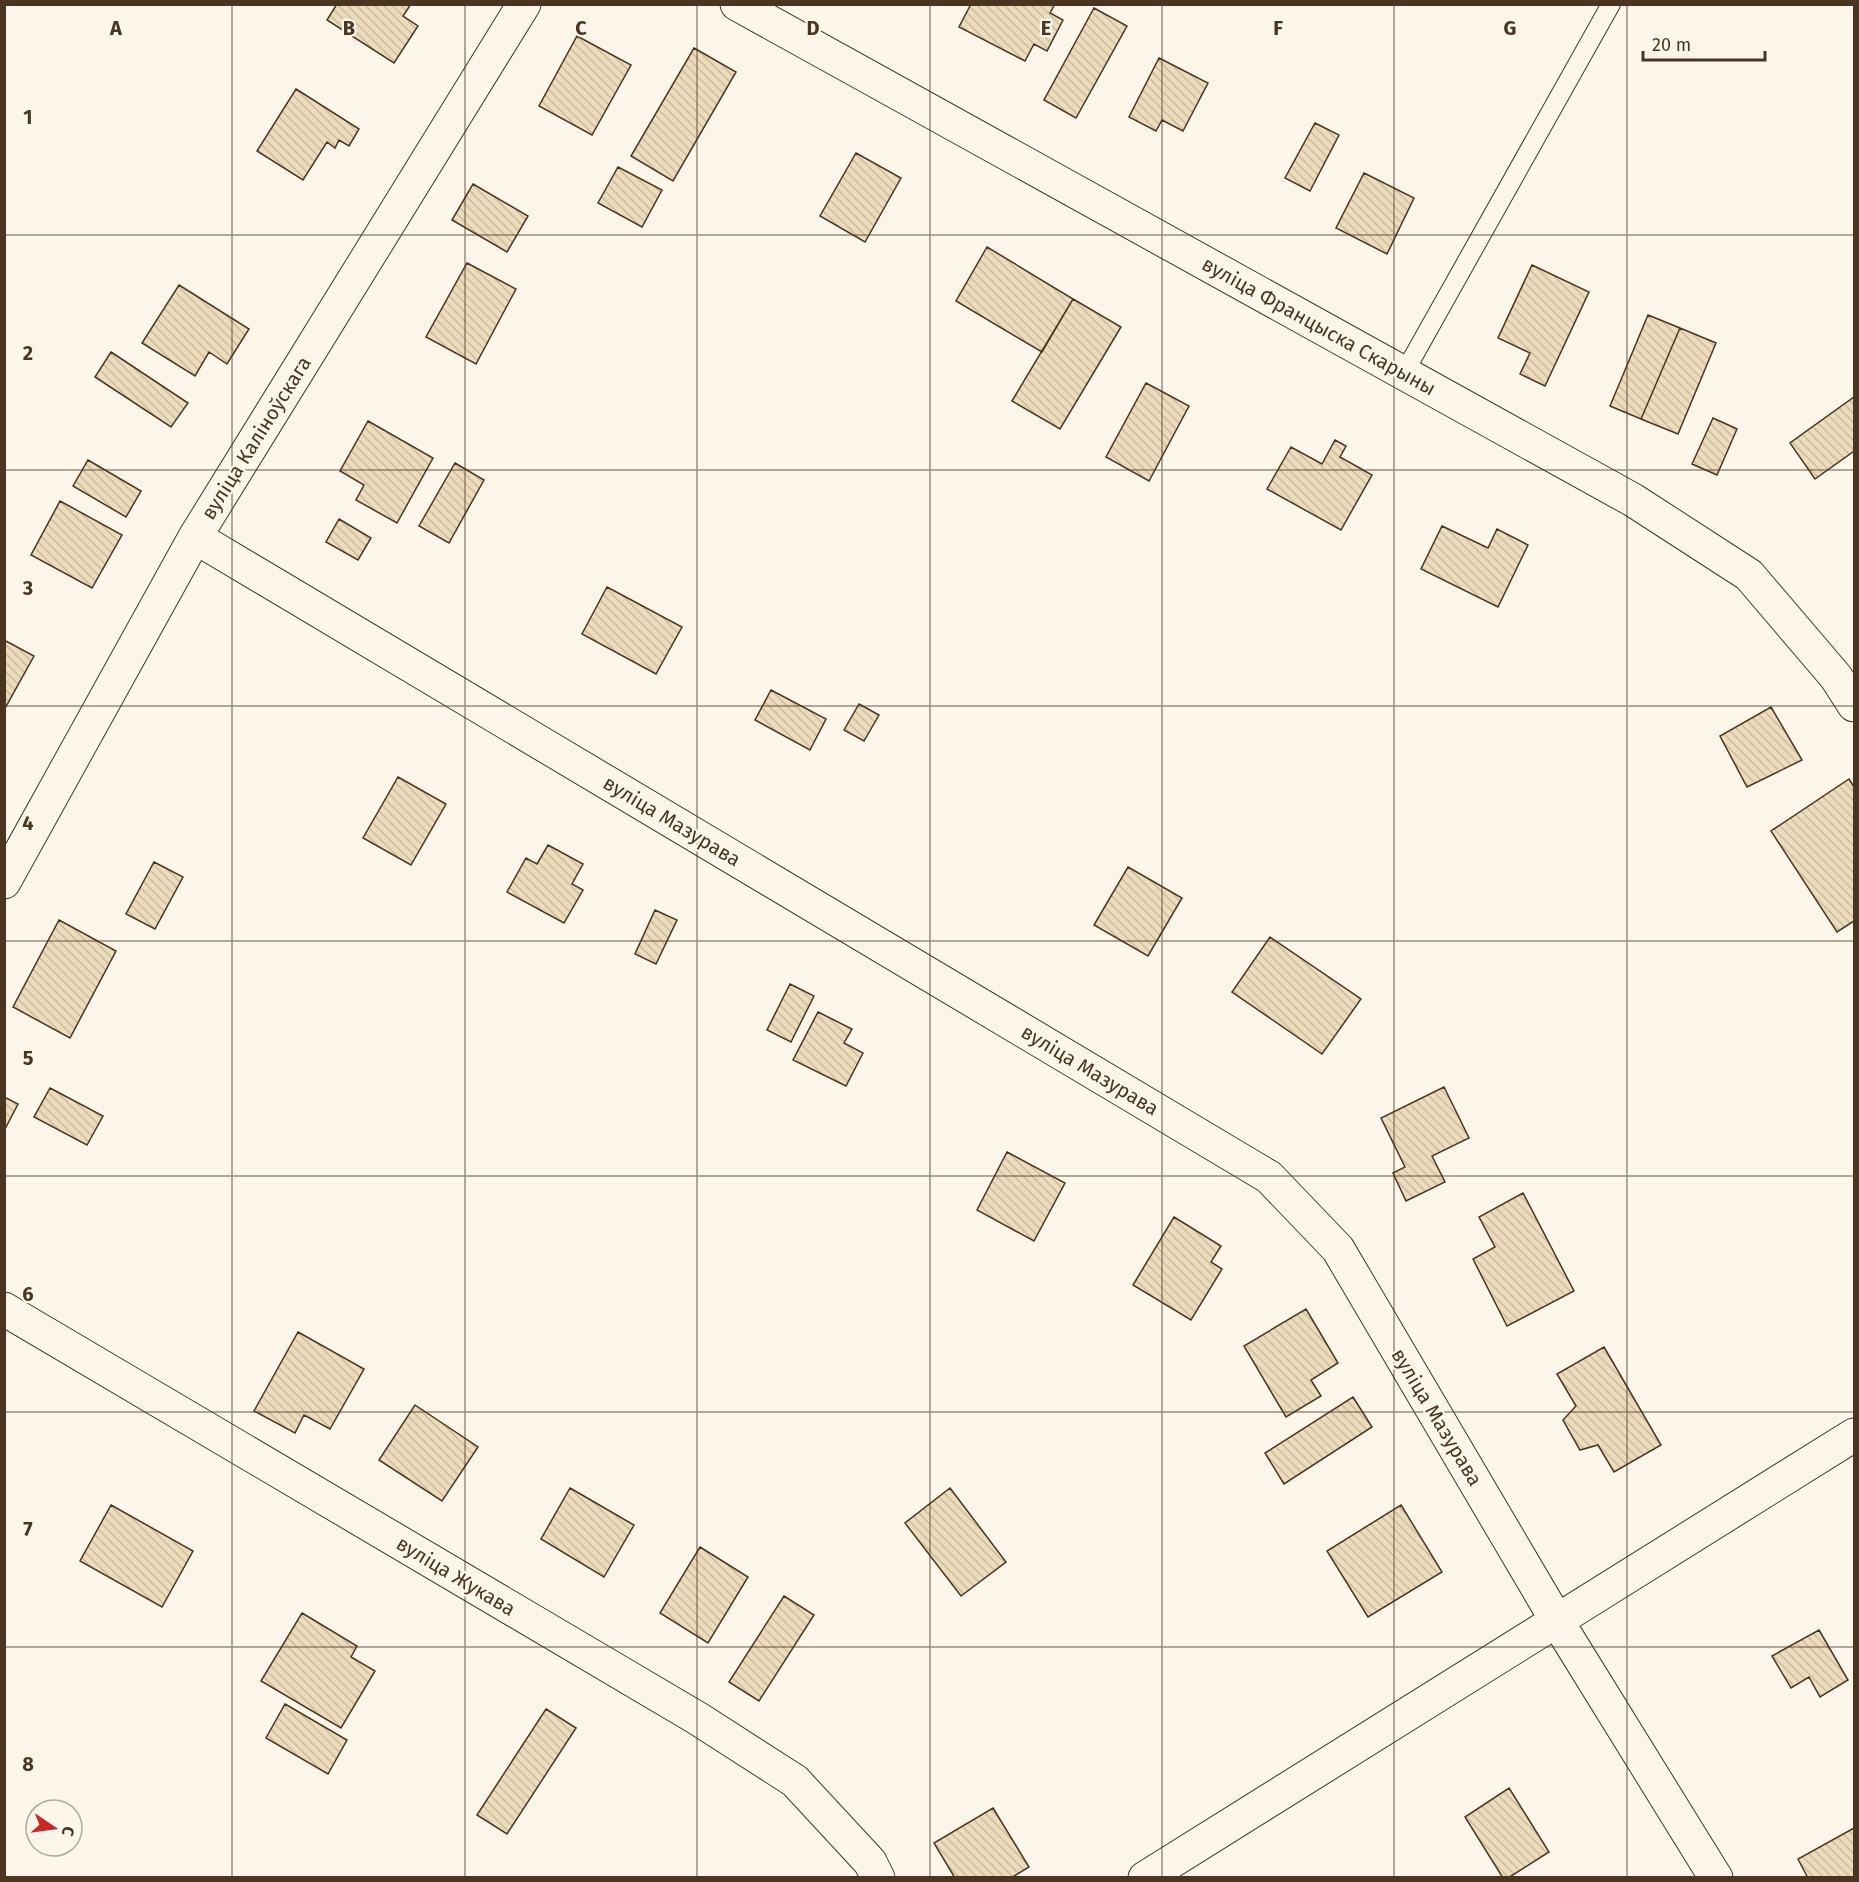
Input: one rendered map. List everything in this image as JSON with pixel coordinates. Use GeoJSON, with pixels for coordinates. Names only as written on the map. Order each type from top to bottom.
{"type":"FeatureCollection","features":[{"type":"Feature","properties":{"kind":"street","name":"вуліца Каліноўскага"},"geometry":{"type":"LineString","coordinates":[[4,882],[195,537],[524,4]]}},
{"type":"Feature","properties":{"kind":"street","name":"вуліца Францыска Скарыны"},"geometry":{"type":"LineString","coordinates":[[737,4],[1633,500],[1749,575],[1836,677],[1854,705]]}},
{"type":"Feature","properties":{"kind":"street","name":"вуліца Мазурава"},"geometry":{"type":"LineString","coordinates":[[195,537],[1269,1177],[1338,1249],[1557,1621],[1716,1878]]}},
{"type":"Feature","properties":{"kind":"street","name":"вуліца Жукава"},"geometry":{"type":"LineString","coordinates":[[4,1309],[697,1718],[795,1780],[870,1862],[878,1878]]}},
{"type":"Feature","properties":{"kind":"street"},"geometry":{"type":"LineString","coordinates":[[1145,1878],[1854,1435]]}},
{"type":"Feature","properties":{"kind":"lane"},"geometry":{"type":"LineString","coordinates":[[1404,374],[1611,4]]}},
{"type":"Feature","properties":{"kind":"building"},"geometry":{"type":"Polygon","coordinates":[[[337,4],[411,4],[403,16],[418,26],[394,63],[327,20],[337,4]]]}},
{"type":"Feature","properties":{"kind":"building"},"geometry":{"type":"Polygon","coordinates":[[[971,4],[1055,4],[1050,13],[1063,20],[1047,51],[1034,44],[1025,61],[959,27],[971,4]]]}},
{"type":"Feature","properties":{"kind":"building"},"geometry":{"type":"Polygon","coordinates":[[[1094,8],[1127,26],[1076,118],[1044,100],[1094,8]]]}},
{"type":"Feature","properties":{"kind":"building"},"geometry":{"type":"Polygon","coordinates":[[[577,36],[631,65],[592,135],[539,106],[577,36]]]}},
{"type":"Feature","properties":{"kind":"building"},"geometry":{"type":"Polygon","coordinates":[[[694,48],[736,72],[673,181],[631,156],[694,48]]]}},
{"type":"Feature","properties":{"kind":"building"},"geometry":{"type":"Polygon","coordinates":[[[1159,58],[1208,83],[1183,131],[1162,120],[1156,131],[1129,117],[1159,58]]]}},
{"type":"Feature","properties":{"kind":"building"},"geometry":{"type":"Polygon","coordinates":[[[296,89],[359,129],[349,146],[339,140],[335,148],[327,142],[303,180],[257,151],[296,89]]]}},
{"type":"Feature","properties":{"kind":"building"},"geometry":{"type":"Polygon","coordinates":[[[1315,123],[1339,135],[1310,191],[1285,178],[1315,123]]]}},
{"type":"Feature","properties":{"kind":"building"},"geometry":{"type":"Polygon","coordinates":[[[856,153],[901,178],[865,242],[820,216],[856,153]]]}},
{"type":"Feature","properties":{"kind":"building"},"geometry":{"type":"Polygon","coordinates":[[[618,167],[662,190],[642,227],[598,203],[618,167]]]}},
{"type":"Feature","properties":{"kind":"building"},"geometry":{"type":"Polygon","coordinates":[[[1364,173],[1414,198],[1387,254],[1336,228],[1364,173]]]}},
{"type":"Feature","properties":{"kind":"building"},"geometry":{"type":"Polygon","coordinates":[[[473,184],[528,216],[507,252],[452,220],[473,184]]]}},
{"type":"Feature","properties":{"kind":"building"},"geometry":{"type":"Polygon","coordinates":[[[987,247],[1073,299],[1042,352],[956,301],[987,247]]]}},
{"type":"Feature","properties":{"kind":"building"},"geometry":{"type":"Polygon","coordinates":[[[467,263],[516,289],[476,364],[426,337],[467,263]]]}},
{"type":"Feature","properties":{"kind":"building"},"geometry":{"type":"Polygon","coordinates":[[[1532,265],[1589,292],[1545,386],[1520,374],[1530,353],[1498,338],[1532,265]]]}},
{"type":"Feature","properties":{"kind":"building"},"geometry":{"type":"Polygon","coordinates":[[[179,285],[249,329],[227,364],[209,352],[195,376],[142,343],[179,285]]]}},
{"type":"Feature","properties":{"kind":"building"},"geometry":{"type":"Polygon","coordinates":[[[1073,299],[1121,327],[1060,429],[1012,401],[1073,299]]]}},
{"type":"Feature","properties":{"kind":"building"},"geometry":{"type":"Polygon","coordinates":[[[1648,315],[1680,328],[1641,419],[1610,406],[1648,315]]]}},
{"type":"Feature","properties":{"kind":"building"},"geometry":{"type":"Polygon","coordinates":[[[1680,328],[1716,343],[1678,434],[1641,419],[1680,328]]]}},
{"type":"Feature","properties":{"kind":"building"},"geometry":{"type":"Polygon","coordinates":[[[111,352],[188,403],[171,427],[95,377],[111,352]]]}},
{"type":"Feature","properties":{"kind":"building"},"geometry":{"type":"Polygon","coordinates":[[[1146,383],[1189,406],[1149,481],[1106,457],[1146,383]]]}},
{"type":"Feature","properties":{"kind":"building"},"geometry":{"type":"Polygon","coordinates":[[[1854,397],[1854,451],[1815,479],[1790,443],[1854,397]]]}},
{"type":"Feature","properties":{"kind":"building"},"geometry":{"type":"Polygon","coordinates":[[[1713,418],[1737,429],[1717,475],[1692,464],[1713,418]]]}},
{"type":"Feature","properties":{"kind":"building"},"geometry":{"type":"Polygon","coordinates":[[[368,421],[433,458],[397,523],[356,500],[364,485],[340,471],[368,421]]]}},
{"type":"Feature","properties":{"kind":"building"},"geometry":{"type":"Polygon","coordinates":[[[1335,440],[1346,446],[1340,457],[1372,475],[1341,530],[1267,489],[1291,447],[1322,464],[1335,440]]]}},
{"type":"Feature","properties":{"kind":"building"},"geometry":{"type":"Polygon","coordinates":[[[88,460],[141,491],[126,517],[73,486],[88,460]]]}},
{"type":"Feature","properties":{"kind":"building"},"geometry":{"type":"Polygon","coordinates":[[[455,463],[484,480],[449,543],[419,526],[455,463]]]}},
{"type":"Feature","properties":{"kind":"building"},"geometry":{"type":"Polygon","coordinates":[[[60,501],[122,535],[92,588],[31,555],[60,501]]]}},
{"type":"Feature","properties":{"kind":"building"},"geometry":{"type":"Polygon","coordinates":[[[339,519],[371,538],[358,560],[326,542],[339,519]]]}},
{"type":"Feature","properties":{"kind":"building"},"geometry":{"type":"Polygon","coordinates":[[[1442,526],[1488,548],[1497,529],[1528,545],[1498,607],[1421,569],[1442,526]]]}},
{"type":"Feature","properties":{"kind":"building"},"geometry":{"type":"Polygon","coordinates":[[[607,587],[682,627],[656,674],[582,634],[607,587]]]}},
{"type":"Feature","properties":{"kind":"building"},"geometry":{"type":"Polygon","coordinates":[[[4,640],[34,656],[4,710],[4,640]]]}},
{"type":"Feature","properties":{"kind":"building"},"geometry":{"type":"Polygon","coordinates":[[[771,690],[826,719],[810,750],[755,720],[771,690]]]}},
{"type":"Feature","properties":{"kind":"building"},"geometry":{"type":"Polygon","coordinates":[[[859,704],[879,715],[864,741],[844,730],[859,704]]]}},
{"type":"Feature","properties":{"kind":"building"},"geometry":{"type":"Polygon","coordinates":[[[1771,707],[1802,760],[1747,787],[1720,736],[1771,707]]]}},
{"type":"Feature","properties":{"kind":"building"},"geometry":{"type":"Polygon","coordinates":[[[398,777],[446,804],[411,865],[363,838],[398,777]]]}},
{"type":"Feature","properties":{"kind":"building"},"geometry":{"type":"Polygon","coordinates":[[[1849,779],[1854,787],[1854,921],[1837,932],[1771,831],[1849,779]]]}},
{"type":"Feature","properties":{"kind":"building"},"geometry":{"type":"Polygon","coordinates":[[[548,845],[583,864],[572,884],[583,890],[564,923],[507,892],[526,858],[537,864],[548,845]]]}},
{"type":"Feature","properties":{"kind":"building"},"geometry":{"type":"Polygon","coordinates":[[[154,862],[183,877],[155,929],[126,914],[154,862]]]}},
{"type":"Feature","properties":{"kind":"building"},"geometry":{"type":"Polygon","coordinates":[[[1128,867],[1182,898],[1148,956],[1094,925],[1128,867]]]}},
{"type":"Feature","properties":{"kind":"building"},"geometry":{"type":"Polygon","coordinates":[[[655,910],[677,920],[656,964],[635,954],[655,910]]]}},
{"type":"Feature","properties":{"kind":"building"},"geometry":{"type":"Polygon","coordinates":[[[59,920],[116,951],[70,1038],[13,1007],[59,920]]]}},
{"type":"Feature","properties":{"kind":"building"},"geometry":{"type":"Polygon","coordinates":[[[1270,937],[1361,999],[1322,1054],[1232,992],[1270,937]]]}},
{"type":"Feature","properties":{"kind":"building"},"geometry":{"type":"Polygon","coordinates":[[[790,984],[814,996],[791,1042],[767,1030],[790,984]]]}},
{"type":"Feature","properties":{"kind":"building"},"geometry":{"type":"Polygon","coordinates":[[[818,1012],[852,1029],[844,1043],[863,1053],[846,1086],[793,1060],[818,1012]]]}},
{"type":"Feature","properties":{"kind":"building"},"geometry":{"type":"Polygon","coordinates":[[[1444,1087],[1469,1138],[1432,1156],[1445,1182],[1406,1201],[1393,1173],[1405,1167],[1381,1118],[1444,1087]]]}},
{"type":"Feature","properties":{"kind":"building"},"geometry":{"type":"Polygon","coordinates":[[[50,1088],[103,1116],[87,1145],[34,1117],[50,1088]]]}},
{"type":"Feature","properties":{"kind":"building"},"geometry":{"type":"Polygon","coordinates":[[[4,1097],[18,1104],[4,1131],[4,1097]]]}},
{"type":"Feature","properties":{"kind":"building"},"geometry":{"type":"Polygon","coordinates":[[[1007,1152],[1065,1183],[1034,1241],[977,1210],[1007,1152]]]}},
{"type":"Feature","properties":{"kind":"building"},"geometry":{"type":"Polygon","coordinates":[[[1523,1193],[1574,1291],[1507,1326],[1473,1259],[1495,1247],[1479,1217],[1523,1193]]]}},
{"type":"Feature","properties":{"kind":"building"},"geometry":{"type":"Polygon","coordinates":[[[1174,1217],[1221,1246],[1211,1262],[1222,1269],[1191,1320],[1133,1285],[1174,1217]]]}},
{"type":"Feature","properties":{"kind":"building"},"geometry":{"type":"Polygon","coordinates":[[[1306,1309],[1338,1363],[1311,1380],[1321,1396],[1286,1417],[1244,1346],[1306,1309]]]}},
{"type":"Feature","properties":{"kind":"building"},"geometry":{"type":"Polygon","coordinates":[[[298,1332],[364,1369],[330,1429],[304,1415],[295,1433],[254,1411],[298,1332]]]}},
{"type":"Feature","properties":{"kind":"building"},"geometry":{"type":"Polygon","coordinates":[[[1604,1347],[1661,1445],[1614,1472],[1598,1445],[1580,1450],[1563,1420],[1576,1406],[1557,1374],[1604,1347]]]}},
{"type":"Feature","properties":{"kind":"building"},"geometry":{"type":"Polygon","coordinates":[[[1353,1397],[1372,1427],[1284,1484],[1265,1453],[1353,1397]]]}},
{"type":"Feature","properties":{"kind":"building"},"geometry":{"type":"Polygon","coordinates":[[[415,1405],[478,1447],[442,1501],[379,1460],[415,1405]]]}},
{"type":"Feature","properties":{"kind":"building"},"geometry":{"type":"Polygon","coordinates":[[[570,1488],[634,1525],[604,1577],[541,1539],[570,1488]]]}},
{"type":"Feature","properties":{"kind":"building"},"geometry":{"type":"Polygon","coordinates":[[[950,1488],[1006,1562],[961,1596],[905,1523],[950,1488]]]}},
{"type":"Feature","properties":{"kind":"building"},"geometry":{"type":"Polygon","coordinates":[[[111,1505],[193,1551],[162,1607],[80,1561],[111,1505]]]}},
{"type":"Feature","properties":{"kind":"building"},"geometry":{"type":"Polygon","coordinates":[[[1401,1505],[1442,1572],[1368,1617],[1327,1551],[1401,1505]]]}},
{"type":"Feature","properties":{"kind":"building"},"geometry":{"type":"Polygon","coordinates":[[[700,1547],[748,1577],[708,1643],[660,1613],[700,1547]]]}},
{"type":"Feature","properties":{"kind":"building"},"geometry":{"type":"Polygon","coordinates":[[[784,1596],[814,1615],[759,1701],[729,1682],[784,1596]]]}},
{"type":"Feature","properties":{"kind":"building"},"geometry":{"type":"Polygon","coordinates":[[[302,1613],[357,1646],[351,1657],[375,1671],[341,1728],[261,1681],[302,1613]]]}},
{"type":"Feature","properties":{"kind":"building"},"geometry":{"type":"Polygon","coordinates":[[[1819,1630],[1848,1680],[1820,1697],[1809,1677],[1791,1688],[1772,1656],[1819,1630]]]}},
{"type":"Feature","properties":{"kind":"building"},"geometry":{"type":"Polygon","coordinates":[[[285,1704],[347,1740],[328,1774],[266,1738],[285,1704]]]}},
{"type":"Feature","properties":{"kind":"building"},"geometry":{"type":"Polygon","coordinates":[[[546,1709],[576,1728],[507,1834],[477,1815],[546,1709]]]}},
{"type":"Feature","properties":{"kind":"building"},"geometry":{"type":"Polygon","coordinates":[[[1509,1788],[1549,1852],[1508,1878],[1503,1878],[1465,1817],[1509,1788]]]}},
{"type":"Feature","properties":{"kind":"building"},"geometry":{"type":"Polygon","coordinates":[[[993,1808],[1029,1867],[1011,1878],[955,1878],[934,1843],[993,1808]]]}},
{"type":"Feature","properties":{"kind":"building"},"geometry":{"type":"Polygon","coordinates":[[[1854,1828],[1854,1878],[1808,1878],[1798,1859],[1854,1828]]]}}]}
